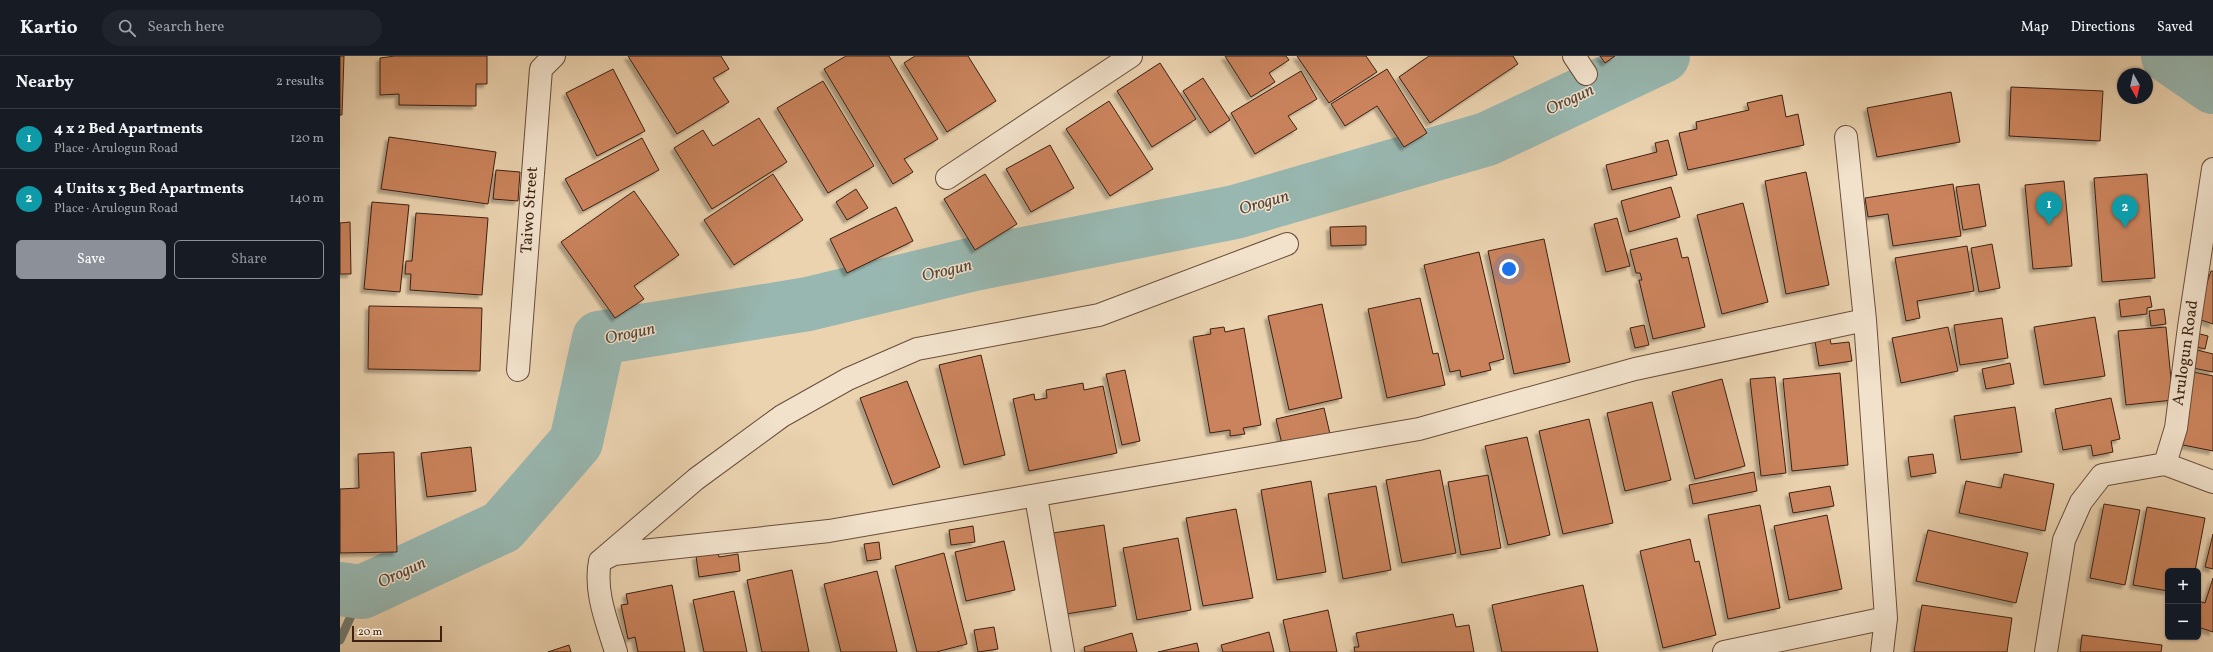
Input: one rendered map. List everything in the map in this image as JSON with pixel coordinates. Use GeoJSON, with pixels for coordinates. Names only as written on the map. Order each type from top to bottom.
{"type":"FeatureCollection","features":[{"type":"Feature","properties":{"kind":"street"},"geometry":{"type":"LineString","coordinates":[[947,178],[1131,56]]}},
{"type":"Feature","properties":{"kind":"street","name":"Taiwo Street"},"geometry":{"type":"LineString","coordinates":[[518,370],[545,60]]}},
{"type":"Feature","properties":{"kind":"street"},"geometry":{"type":"LineString","coordinates":[[1846,137],[1864,320],[1886,618],[1882,652]]}},
{"type":"Feature","properties":{"kind":"street","name":"Arulogun Road"},"geometry":{"type":"LineString","coordinates":[[2165,464],[2176,428],[2189,327],[2213,169]]}},
{"type":"Feature","properties":{"kind":"street"},"geometry":{"type":"LineString","coordinates":[[616,652],[601,601],[597,577],[600,561],[696,479],[782,416],[848,379],[918,349],[1099,315],[1287,244]]}},
{"type":"Feature","properties":{"kind":"street"},"geometry":{"type":"LineString","coordinates":[[600,561],[614,554],[829,531],[1036,497],[1419,430],[1635,369],[1864,320]]}},
{"type":"Feature","properties":{"kind":"street"},"geometry":{"type":"LineString","coordinates":[[2046,652],[2064,540],[2081,502],[2102,475],[2165,464],[2213,482]]}},
{"type":"Feature","properties":{"kind":"street"},"geometry":{"type":"LineString","coordinates":[[1036,497],[1063,652]]}},
{"type":"Feature","properties":{"kind":"street"},"geometry":{"type":"LineString","coordinates":[[1724,652],[1886,618]]}},
{"type":"Feature","properties":{"kind":"building"},"geometry":{"type":"Polygon","coordinates":[[[340,56],[344,56],[342,115],[340,115],[340,56]]]}},
{"type":"Feature","properties":{"kind":"building"},"geometry":{"type":"Polygon","coordinates":[[[395,56],[487,56],[487,84],[476,84],[476,106],[399,105],[399,94],[380,95],[380,58],[395,56]]]}},
{"type":"Feature","properties":{"kind":"building"},"geometry":{"type":"Polygon","coordinates":[[[628,56],[721,56],[729,69],[713,78],[729,102],[677,134],[628,56]]]}},
{"type":"Feature","properties":{"kind":"building"},"geometry":{"type":"Polygon","coordinates":[[[846,56],[889,56],[938,139],[904,159],[913,172],[893,184],[824,69],[846,56]]]}},
{"type":"Feature","properties":{"kind":"building"},"geometry":{"type":"Polygon","coordinates":[[[915,56],[968,56],[996,101],[947,132],[904,63],[915,56]]]}},
{"type":"Feature","properties":{"kind":"building"},"geometry":{"type":"Polygon","coordinates":[[[1225,56],[1286,56],[1289,60],[1269,73],[1275,82],[1251,97],[1225,56]]]}},
{"type":"Feature","properties":{"kind":"building"},"geometry":{"type":"Polygon","coordinates":[[[1297,56],[1366,56],[1377,72],[1329,103],[1297,56]]]}},
{"type":"Feature","properties":{"kind":"building"},"geometry":{"type":"Polygon","coordinates":[[[1429,56],[1513,56],[1518,64],[1430,123],[1399,77],[1429,56]]]}},
{"type":"Feature","properties":{"kind":"building"},"geometry":{"type":"Polygon","coordinates":[[[1600,56],[1615,56],[1605,63],[1600,56]]]}},
{"type":"Feature","properties":{"kind":"building"},"geometry":{"type":"Polygon","coordinates":[[[1160,63],[1196,119],[1152,147],[1117,91],[1160,63]]]}},
{"type":"Feature","properties":{"kind":"building"},"geometry":{"type":"Polygon","coordinates":[[[613,69],[645,131],[597,156],[566,93],[613,69]]]}},
{"type":"Feature","properties":{"kind":"building"},"geometry":{"type":"Polygon","coordinates":[[[1387,69],[1427,133],[1404,147],[1377,106],[1345,126],[1331,104],[1387,69]]]}},
{"type":"Feature","properties":{"kind":"building"},"geometry":{"type":"Polygon","coordinates":[[[1301,71],[1317,99],[1288,116],[1297,129],[1255,154],[1231,113],[1301,71]]]}},
{"type":"Feature","properties":{"kind":"building"},"geometry":{"type":"Polygon","coordinates":[[[1203,78],[1230,120],[1210,133],[1183,91],[1203,78]]]}},
{"type":"Feature","properties":{"kind":"building"},"geometry":{"type":"Polygon","coordinates":[[[823,81],[874,166],[828,193],[777,108],[823,81]]]}},
{"type":"Feature","properties":{"kind":"building"},"geometry":{"type":"Polygon","coordinates":[[[2011,87],[2103,91],[2100,141],[2009,136],[2011,87]]]}},
{"type":"Feature","properties":{"kind":"building"},"geometry":{"type":"Polygon","coordinates":[[[1951,92],[1960,142],[1877,157],[1867,108],[1951,92]]]}},
{"type":"Feature","properties":{"kind":"building"},"geometry":{"type":"Polygon","coordinates":[[[1782,95],[1786,117],[1798,114],[1804,145],[1688,170],[1679,133],[1697,129],[1696,122],[1749,110],[1747,103],[1782,95]]]}},
{"type":"Feature","properties":{"kind":"building"},"geometry":{"type":"Polygon","coordinates":[[[1109,101],[1153,169],[1110,196],[1066,129],[1109,101]]]}},
{"type":"Feature","properties":{"kind":"building"},"geometry":{"type":"Polygon","coordinates":[[[759,118],[787,162],[712,209],[674,148],[703,130],[713,146],[759,118]]]}},
{"type":"Feature","properties":{"kind":"building"},"geometry":{"type":"Polygon","coordinates":[[[389,137],[496,152],[488,204],[381,189],[389,137]]]}},
{"type":"Feature","properties":{"kind":"building"},"geometry":{"type":"Polygon","coordinates":[[[642,138],[659,170],[583,211],[565,179],[642,138]]]}},
{"type":"Feature","properties":{"kind":"building"},"geometry":{"type":"Polygon","coordinates":[[[1668,140],[1677,175],[1612,190],[1606,165],[1657,152],[1655,143],[1668,140]]]}},
{"type":"Feature","properties":{"kind":"building"},"geometry":{"type":"Polygon","coordinates":[[[1050,145],[1074,188],[1031,212],[1006,169],[1050,145]]]}},
{"type":"Feature","properties":{"kind":"building"},"geometry":{"type":"Polygon","coordinates":[[[496,170],[520,172],[518,201],[493,199],[496,170]]]}},
{"type":"Feature","properties":{"kind":"building"},"geometry":{"type":"Polygon","coordinates":[[[1806,172],[1829,285],[1786,294],[1765,181],[1806,172]]]}},
{"type":"Feature","properties":{"kind":"building"},"geometry":{"type":"Polygon","coordinates":[[[773,174],[803,220],[734,265],[704,220],[773,174]]]}},
{"type":"Feature","properties":{"kind":"building"},"geometry":{"type":"Polygon","coordinates":[[[985,174],[1017,224],[975,250],[944,199],[985,174]]]}},
{"type":"Feature","properties":{"kind":"building"},"geometry":{"type":"Polygon","coordinates":[[[2147,174],[2155,278],[2102,282],[2094,178],[2147,174]]]}},
{"type":"Feature","properties":{"kind":"building"},"geometry":{"type":"Polygon","coordinates":[[[2064,181],[2072,266],[2033,269],[2025,185],[2064,181]]]}},
{"type":"Feature","properties":{"kind":"building"},"geometry":{"type":"Polygon","coordinates":[[[1953,184],[1961,236],[1893,246],[1888,214],[1868,217],[1865,198],[1953,184]]]}},
{"type":"Feature","properties":{"kind":"building"},"geometry":{"type":"Polygon","coordinates":[[[1979,184],[1986,226],[1963,230],[1956,187],[1979,184]]]}},
{"type":"Feature","properties":{"kind":"building"},"geometry":{"type":"Polygon","coordinates":[[[1671,187],[1680,217],[1629,232],[1621,201],[1671,187]]]}},
{"type":"Feature","properties":{"kind":"building"},"geometry":{"type":"Polygon","coordinates":[[[856,189],[868,208],[847,220],[836,202],[856,189]]]}},
{"type":"Feature","properties":{"kind":"building"},"geometry":{"type":"Polygon","coordinates":[[[634,191],[679,255],[634,286],[644,299],[615,318],[561,242],[634,191]]]}},
{"type":"Feature","properties":{"kind":"building"},"geometry":{"type":"Polygon","coordinates":[[[372,202],[409,205],[400,292],[364,289],[372,202]]]}},
{"type":"Feature","properties":{"kind":"building"},"geometry":{"type":"Polygon","coordinates":[[[1743,203],[1768,302],[1722,314],[1697,215],[1743,203]]]}},
{"type":"Feature","properties":{"kind":"building"},"geometry":{"type":"Polygon","coordinates":[[[896,207],[913,241],[847,273],[830,239],[896,207]]]}},
{"type":"Feature","properties":{"kind":"building"},"geometry":{"type":"Polygon","coordinates":[[[416,213],[488,218],[482,295],[410,290],[411,274],[405,274],[406,261],[412,261],[416,213]]]}},
{"type":"Feature","properties":{"kind":"building"},"geometry":{"type":"Polygon","coordinates":[[[1617,218],[1630,266],[1606,272],[1594,224],[1617,218]]]}},
{"type":"Feature","properties":{"kind":"building"},"geometry":{"type":"Polygon","coordinates":[[[350,222],[351,274],[340,274],[340,223],[350,222]]]}},
{"type":"Feature","properties":{"kind":"building"},"geometry":{"type":"Polygon","coordinates":[[[1366,226],[1366,245],[1331,246],[1330,227],[1366,226]]]}},
{"type":"Feature","properties":{"kind":"building"},"geometry":{"type":"Polygon","coordinates":[[[1677,238],[1682,258],[1688,257],[1705,327],[1653,339],[1639,280],[1642,280],[1640,273],[1636,273],[1630,250],[1677,238]]]}},
{"type":"Feature","properties":{"kind":"building"},"geometry":{"type":"Polygon","coordinates":[[[1544,239],[1570,362],[1514,374],[1488,251],[1544,239]]]}},
{"type":"Feature","properties":{"kind":"building"},"geometry":{"type":"Polygon","coordinates":[[[1992,244],[2000,288],[1979,292],[1971,248],[1992,244]]]}},
{"type":"Feature","properties":{"kind":"building"},"geometry":{"type":"Polygon","coordinates":[[[1967,246],[1974,291],[1917,301],[1920,318],[1906,321],[1895,258],[1967,246]]]}},
{"type":"Feature","properties":{"kind":"building"},"geometry":{"type":"Polygon","coordinates":[[[1479,252],[1504,359],[1489,363],[1491,370],[1461,377],[1460,370],[1450,372],[1424,265],[1479,252]]]}},
{"type":"Feature","properties":{"kind":"building"},"geometry":{"type":"Polygon","coordinates":[[[2211,271],[2213,271],[2213,324],[2195,318],[2211,271]]]}},
{"type":"Feature","properties":{"kind":"building"},"geometry":{"type":"Polygon","coordinates":[[[2150,296],[2152,307],[2147,308],[2147,314],[2121,317],[2119,300],[2150,296]]]}},
{"type":"Feature","properties":{"kind":"building"},"geometry":{"type":"Polygon","coordinates":[[[1420,298],[1433,354],[1438,353],[1445,385],[1387,398],[1368,309],[1420,298]]]}},
{"type":"Feature","properties":{"kind":"building"},"geometry":{"type":"Polygon","coordinates":[[[1322,304],[1342,398],[1289,410],[1268,316],[1322,304]]]}},
{"type":"Feature","properties":{"kind":"building"},"geometry":{"type":"Polygon","coordinates":[[[369,306],[482,308],[480,371],[368,369],[369,306]]]}},
{"type":"Feature","properties":{"kind":"building"},"geometry":{"type":"Polygon","coordinates":[[[2164,309],[2166,324],[2151,326],[2149,311],[2164,309]]]}},
{"type":"Feature","properties":{"kind":"building"},"geometry":{"type":"Polygon","coordinates":[[[2095,317],[2105,376],[2044,385],[2034,327],[2095,317]]]}},
{"type":"Feature","properties":{"kind":"building"},"geometry":{"type":"Polygon","coordinates":[[[2002,318],[2008,358],[1960,365],[1954,325],[2002,318]]]}},
{"type":"Feature","properties":{"kind":"building"},"geometry":{"type":"Polygon","coordinates":[[[1644,325],[1649,345],[1635,348],[1630,328],[1644,325]]]}},
{"type":"Feature","properties":{"kind":"building"},"geometry":{"type":"Polygon","coordinates":[[[1224,327],[1225,332],[1244,328],[1261,425],[1243,428],[1245,434],[1230,436],[1230,430],[1210,433],[1193,337],[1211,334],[1210,329],[1224,327]]]}},
{"type":"Feature","properties":{"kind":"building"},"geometry":{"type":"Polygon","coordinates":[[[1948,327],[1958,371],[1901,383],[1892,338],[1948,327]]]}},
{"type":"Feature","properties":{"kind":"building"},"geometry":{"type":"Polygon","coordinates":[[[2166,327],[2173,400],[2126,405],[2118,331],[2166,327]]]}},
{"type":"Feature","properties":{"kind":"building"},"geometry":{"type":"Polygon","coordinates":[[[2192,332],[2208,336],[2205,349],[2189,345],[2192,332]]]}},
{"type":"Feature","properties":{"kind":"building"},"geometry":{"type":"Polygon","coordinates":[[[1829,333],[1831,344],[1849,342],[1852,361],[1819,366],[1814,335],[1829,333]]]}},
{"type":"Feature","properties":{"kind":"building"},"geometry":{"type":"Polygon","coordinates":[[[2197,350],[2213,354],[2213,372],[2193,368],[2197,350]]]}},
{"type":"Feature","properties":{"kind":"building"},"geometry":{"type":"Polygon","coordinates":[[[981,355],[1005,455],[964,465],[939,365],[981,355]]]}},
{"type":"Feature","properties":{"kind":"building"},"geometry":{"type":"Polygon","coordinates":[[[2010,363],[2014,384],[1986,389],[1982,369],[2010,363]]]}},
{"type":"Feature","properties":{"kind":"building"},"geometry":{"type":"Polygon","coordinates":[[[1125,370],[1140,441],[1122,445],[1106,374],[1125,370]]]}},
{"type":"Feature","properties":{"kind":"building"},"geometry":{"type":"Polygon","coordinates":[[[2193,372],[2213,376],[2213,451],[2178,444],[2193,372]]]}},
{"type":"Feature","properties":{"kind":"building"},"geometry":{"type":"Polygon","coordinates":[[[1840,373],[1848,465],[1792,471],[1783,379],[1840,373]]]}},
{"type":"Feature","properties":{"kind":"building"},"geometry":{"type":"Polygon","coordinates":[[[1775,377],[1786,473],[1761,476],[1750,379],[1775,377]]]}},
{"type":"Feature","properties":{"kind":"building"},"geometry":{"type":"Polygon","coordinates":[[[1722,379],[1745,466],[1695,479],[1672,392],[1722,379]]]}},
{"type":"Feature","properties":{"kind":"building"},"geometry":{"type":"Polygon","coordinates":[[[907,381],[940,467],[893,485],[860,398],[907,381]]]}},
{"type":"Feature","properties":{"kind":"building"},"geometry":{"type":"Polygon","coordinates":[[[1083,383],[1084,390],[1103,386],[1117,453],[1029,471],[1013,399],[1034,394],[1035,400],[1047,398],[1046,390],[1083,383]]]}},
{"type":"Feature","properties":{"kind":"building"},"geometry":{"type":"Polygon","coordinates":[[[2111,398],[2120,439],[2111,441],[2113,452],[2093,456],[2091,445],[2063,450],[2055,409],[2111,398]]]}},
{"type":"Feature","properties":{"kind":"building"},"geometry":{"type":"Polygon","coordinates":[[[1652,402],[1671,480],[1625,491],[1607,413],[1652,402]]]}},
{"type":"Feature","properties":{"kind":"building"},"geometry":{"type":"Polygon","coordinates":[[[2015,407],[2022,452],[1961,460],[1954,416],[2015,407]]]}},
{"type":"Feature","properties":{"kind":"building"},"geometry":{"type":"Polygon","coordinates":[[[1324,408],[1330,434],[1282,444],[1276,419],[1324,408]]]}},
{"type":"Feature","properties":{"kind":"building"},"geometry":{"type":"Polygon","coordinates":[[[1589,419],[1613,523],[1563,534],[1539,431],[1589,419]]]}},
{"type":"Feature","properties":{"kind":"building"},"geometry":{"type":"Polygon","coordinates":[[[1527,437],[1550,535],[1508,545],[1485,446],[1527,437]]]}},
{"type":"Feature","properties":{"kind":"building"},"geometry":{"type":"Polygon","coordinates":[[[471,447],[476,491],[427,497],[421,453],[471,447]]]}},
{"type":"Feature","properties":{"kind":"building"},"geometry":{"type":"Polygon","coordinates":[[[394,452],[397,552],[340,553],[340,489],[359,488],[358,454],[394,452]]]}},
{"type":"Feature","properties":{"kind":"building"},"geometry":{"type":"Polygon","coordinates":[[[1933,454],[1936,473],[1911,477],[1908,457],[1933,454]]]}},
{"type":"Feature","properties":{"kind":"building"},"geometry":{"type":"Polygon","coordinates":[[[1440,470],[1456,553],[1402,563],[1386,480],[1440,470]]]}},
{"type":"Feature","properties":{"kind":"building"},"geometry":{"type":"Polygon","coordinates":[[[1754,472],[1757,491],[1693,504],[1689,485],[1754,472]]]}},
{"type":"Feature","properties":{"kind":"building"},"geometry":{"type":"Polygon","coordinates":[[[2004,474],[2054,484],[2045,531],[1959,513],[1966,481],[2001,488],[2004,474]]]}},
{"type":"Feature","properties":{"kind":"building"},"geometry":{"type":"Polygon","coordinates":[[[1488,475],[1501,548],[1461,555],[1448,482],[1488,475]]]}},
{"type":"Feature","properties":{"kind":"building"},"geometry":{"type":"Polygon","coordinates":[[[1311,481],[1326,572],[1277,580],[1261,490],[1311,481]]]}},
{"type":"Feature","properties":{"kind":"building"},"geometry":{"type":"Polygon","coordinates":[[[1376,486],[1391,570],[1343,579],[1328,494],[1376,486]]]}},
{"type":"Feature","properties":{"kind":"building"},"geometry":{"type":"Polygon","coordinates":[[[1830,486],[1834,506],[1793,513],[1789,493],[1830,486]]]}},
{"type":"Feature","properties":{"kind":"building"},"geometry":{"type":"Polygon","coordinates":[[[2104,504],[2140,510],[2125,585],[2090,578],[2104,504]]]}},
{"type":"Feature","properties":{"kind":"building"},"geometry":{"type":"Polygon","coordinates":[[[1760,505],[1780,608],[1728,619],[1708,515],[1760,505]]]}},
{"type":"Feature","properties":{"kind":"building"},"geometry":{"type":"Polygon","coordinates":[[[2147,507],[2205,518],[2196,568],[2165,568],[2165,590],[2133,585],[2147,507]]]}},
{"type":"Feature","properties":{"kind":"building"},"geometry":{"type":"Polygon","coordinates":[[[1236,509],[1253,598],[1203,606],[1186,518],[1236,509]]]}},
{"type":"Feature","properties":{"kind":"building"},"geometry":{"type":"Polygon","coordinates":[[[1827,515],[1842,589],[1789,600],[1774,526],[1827,515]]]}},
{"type":"Feature","properties":{"kind":"building"},"geometry":{"type":"Polygon","coordinates":[[[1104,525],[1116,606],[1066,614],[1053,533],[1104,525]]]}},
{"type":"Feature","properties":{"kind":"building"},"geometry":{"type":"Polygon","coordinates":[[[973,526],[975,542],[951,545],[949,530],[973,526]]]}},
{"type":"Feature","properties":{"kind":"building"},"geometry":{"type":"Polygon","coordinates":[[[1928,530],[2028,553],[2016,603],[1916,581],[1928,530]]]}},
{"type":"Feature","properties":{"kind":"building"},"geometry":{"type":"Polygon","coordinates":[[[2213,534],[2213,569],[2205,567],[2213,534]]]}},
{"type":"Feature","properties":{"kind":"building"},"geometry":{"type":"Polygon","coordinates":[[[1178,538],[1191,610],[1137,620],[1123,548],[1178,538]]]}},
{"type":"Feature","properties":{"kind":"building"},"geometry":{"type":"Polygon","coordinates":[[[1690,539],[1695,562],[1699,561],[1716,635],[1663,648],[1640,551],[1690,539]]]}},
{"type":"Feature","properties":{"kind":"building"},"geometry":{"type":"Polygon","coordinates":[[[1004,541],[1015,590],[966,601],[955,552],[1004,541]]]}},
{"type":"Feature","properties":{"kind":"building"},"geometry":{"type":"Polygon","coordinates":[[[879,542],[881,559],[867,561],[864,544],[879,542]]]}},
{"type":"Feature","properties":{"kind":"building"},"geometry":{"type":"Polygon","coordinates":[[[718,553],[719,557],[738,554],[740,571],[699,577],[696,556],[718,553]]]}},
{"type":"Feature","properties":{"kind":"building"},"geometry":{"type":"Polygon","coordinates":[[[944,553],[967,644],[936,652],[917,652],[895,566],[944,553]]]}},
{"type":"Feature","properties":{"kind":"building"},"geometry":{"type":"Polygon","coordinates":[[[792,570],[809,652],[762,652],[747,580],[792,570]]]}},
{"type":"Feature","properties":{"kind":"building"},"geometry":{"type":"Polygon","coordinates":[[[877,571],[897,652],[841,652],[824,584],[877,571]]]}},
{"type":"Feature","properties":{"kind":"building"},"geometry":{"type":"Polygon","coordinates":[[[2213,578],[2213,632],[2201,628],[2201,602],[2205,603],[2213,578]]]}},
{"type":"Feature","properties":{"kind":"building"},"geometry":{"type":"Polygon","coordinates":[[[672,585],[685,652],[638,652],[635,637],[628,639],[621,605],[628,604],[626,594],[672,585]]]}},
{"type":"Feature","properties":{"kind":"building"},"geometry":{"type":"Polygon","coordinates":[[[1583,585],[1598,652],[1502,652],[1492,605],[1583,585]]]}},
{"type":"Feature","properties":{"kind":"building"},"geometry":{"type":"Polygon","coordinates":[[[734,591],[747,652],[704,652],[693,600],[734,591]]]}},
{"type":"Feature","properties":{"kind":"building"},"geometry":{"type":"Polygon","coordinates":[[[1922,605],[2012,618],[2007,652],[1914,652],[1922,605]]]}},
{"type":"Feature","properties":{"kind":"building"},"geometry":{"type":"Polygon","coordinates":[[[1328,610],[1337,652],[1290,652],[1283,620],[1328,610]]]}},
{"type":"Feature","properties":{"kind":"building"},"geometry":{"type":"Polygon","coordinates":[[[1453,614],[1456,627],[1469,625],[1474,652],[1355,652],[1354,647],[1359,647],[1356,633],[1453,614]]]}},
{"type":"Feature","properties":{"kind":"building"},"geometry":{"type":"Polygon","coordinates":[[[994,627],[998,649],[978,652],[974,630],[994,627]]]}},
{"type":"Feature","properties":{"kind":"building"},"geometry":{"type":"Polygon","coordinates":[[[1269,632],[1274,652],[1223,652],[1221,645],[1269,632]]]}},
{"type":"Feature","properties":{"kind":"building"},"geometry":{"type":"Polygon","coordinates":[[[1132,633],[1137,652],[1085,652],[1084,647],[1132,633]]]}},
{"type":"Feature","properties":{"kind":"building"},"geometry":{"type":"Polygon","coordinates":[[[2082,635],[2162,645],[2161,652],[2080,652],[2082,635]]]}},
{"type":"Feature","properties":{"kind":"building"},"geometry":{"type":"Polygon","coordinates":[[[1197,643],[1199,652],[1158,652],[1197,643]]]}},
{"type":"Feature","properties":{"kind":"building"},"geometry":{"type":"Polygon","coordinates":[[[569,645],[571,652],[548,652],[569,645]]]}},
{"type":"Feature","properties":{"kind":"waterway","name":"Orogun"},"geometry":{"type":"LineString","coordinates":[[340,589],[362,592],[502,527],[576,442],[599,338],[808,304],[974,264],[1235,212],[1487,139],[1663,56]]}},
{"type":"Feature","properties":{"kind":"waterway","name":"Orogun"},"geometry":{"type":"LineString","coordinates":[[2168,56],[2213,87]]}},
{"type":"Feature","properties":{"kind":"waterway"},"geometry":{"type":"LineString","coordinates":[[340,640],[362,592]]}},
{"type":"Feature","properties":{"kind":"place","name":"4 x 2 Bed Apartments"},"geometry":{"type":"Point","coordinates":[2049,225]}},
{"type":"Feature","properties":{"kind":"place","name":"4 Units x 3 Bed Apartments"},"geometry":{"type":"Point","coordinates":[2125,228]}}]}
